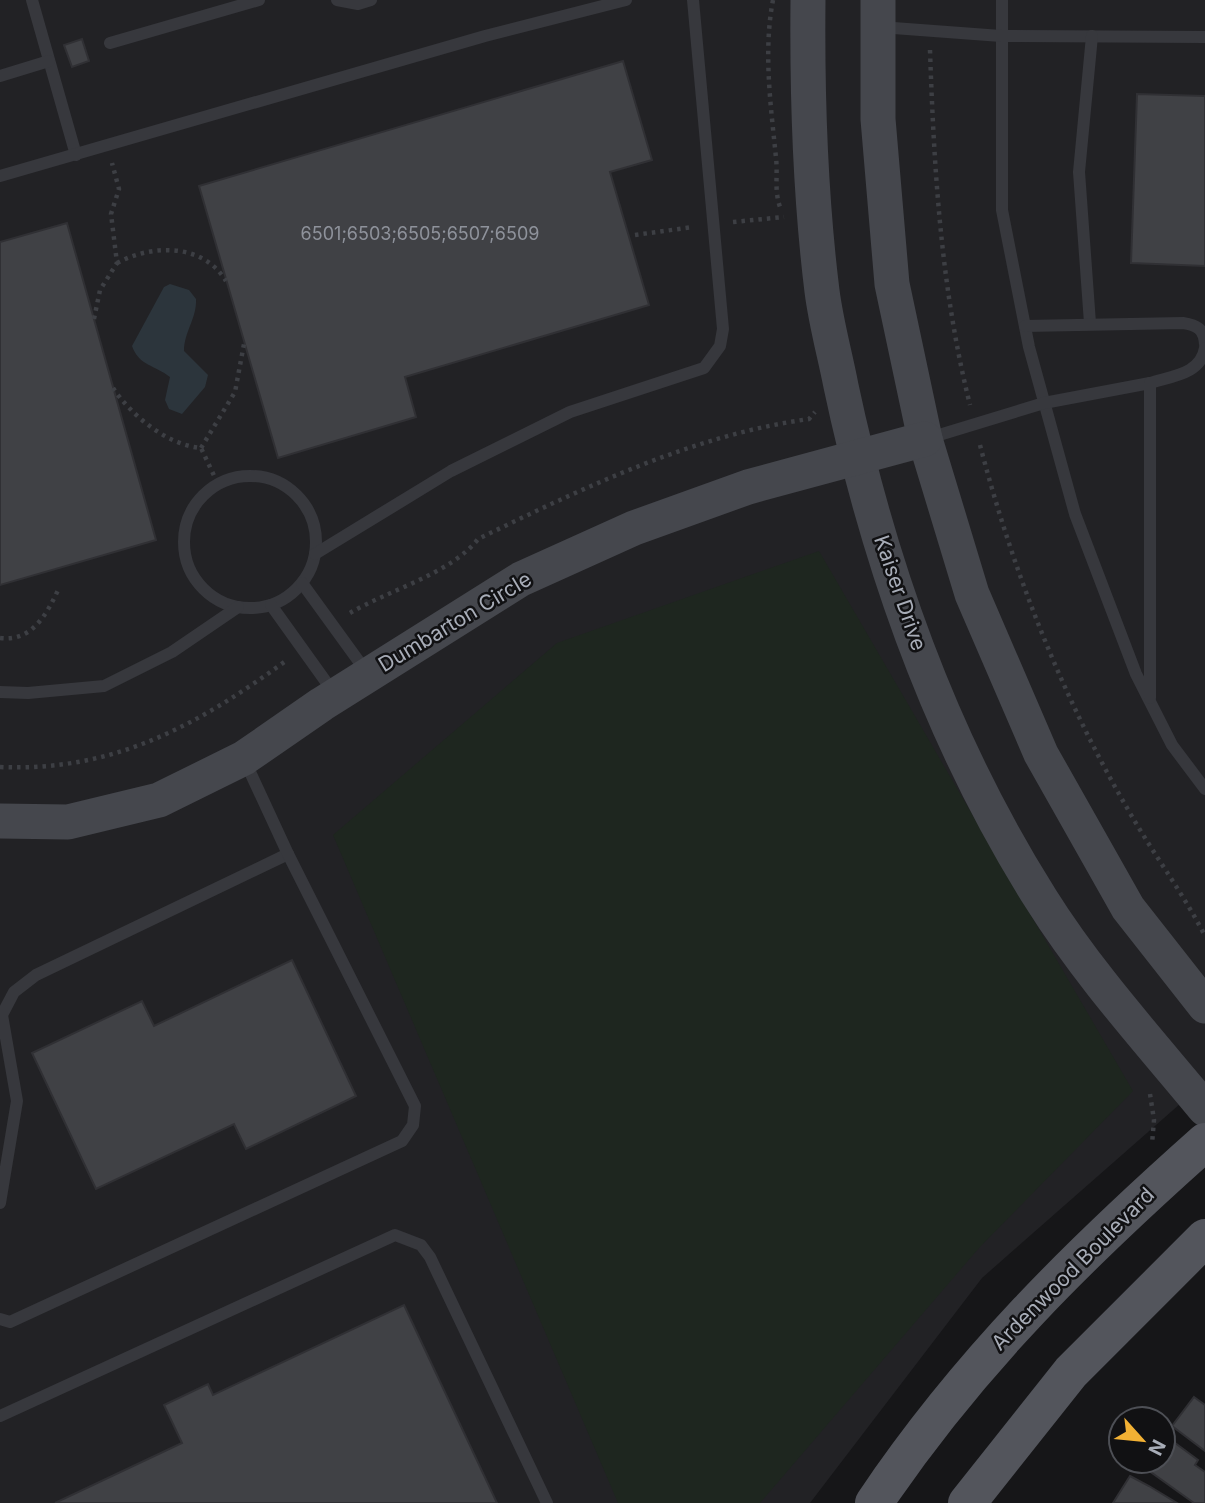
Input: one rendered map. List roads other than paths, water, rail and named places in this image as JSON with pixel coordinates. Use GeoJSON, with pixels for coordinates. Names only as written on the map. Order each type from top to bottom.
{"type":"FeatureCollection","features":[{"type":"Feature","properties":{"kind":"main road","name":"Ardenwood Boulevard"},"geometry":{"type":"LineString","coordinates":[[874,1503],[913,1445],[1016,1321],[1120,1217],[1205,1142]]}},
{"type":"Feature","properties":{"kind":"main road"},"geometry":{"type":"LineString","coordinates":[[967,1503],[1071,1373],[1205,1238]]}},
{"type":"Feature","properties":{"kind":"street","name":"Kaiser Drive"},"geometry":{"type":"LineString","coordinates":[[808,0],[807,122],[822,294],[857,457],[905,619],[977,785],[1041,899],[1111,996],[1205,1109]]}},
{"type":"Feature","properties":{"kind":"street"},"geometry":{"type":"LineString","coordinates":[[878,13],[878,119],[892,284],[925,439],[972,594],[1041,754],[1128,908],[1205,1006]]}},
{"type":"Feature","properties":{"kind":"street","name":"Dumbarton Circle"},"geometry":{"type":"LineString","coordinates":[[0,821],[68,822],[159,800],[244,758],[369,674],[522,579],[634,528],[748,487],[925,439]]}},
{"type":"Feature","properties":{"kind":"lane"},"geometry":{"type":"LineString","coordinates":[[32,0],[76,155]]}},
{"type":"Feature","properties":{"kind":"lane"},"geometry":{"type":"LineString","coordinates":[[110,43],[259,0]]}},
{"type":"Feature","properties":{"kind":"lane"},"geometry":{"type":"LineString","coordinates":[[337,0],[358,4],[371,0]]}},
{"type":"Feature","properties":{"kind":"lane"},"geometry":{"type":"LineString","coordinates":[[0,176],[485,36],[626,0]]}},
{"type":"Feature","properties":{"kind":"lane"},"geometry":{"type":"LineString","coordinates":[[315,554],[451,471],[570,412],[704,368],[714,358],[723,329],[693,0]]}},
{"type":"Feature","properties":{"kind":"lane"},"geometry":{"type":"LineString","coordinates":[[1002,0],[1002,210],[1025,326],[1044,403],[1074,514],[1150,702],[1172,745],[1205,789]]}},
{"type":"Feature","properties":{"kind":"lane"},"geometry":{"type":"LineString","coordinates":[[878,13],[930,31],[1001,36],[1205,37]]}},
{"type":"Feature","properties":{"kind":"lane"},"geometry":{"type":"LineString","coordinates":[[1090,323],[1079,172],[1092,36]]}},
{"type":"Feature","properties":{"kind":"lane"},"geometry":{"type":"LineString","coordinates":[[0,76],[49,61]]}},
{"type":"Feature","properties":{"kind":"lane"},"geometry":{"type":"LineString","coordinates":[[925,439],[1044,403],[1150,383],[1197,367],[1203,360],[1205,335],[1192,324],[1090,323],[1025,326]]}},
{"type":"Feature","properties":{"kind":"lane"},"geometry":{"type":"LineString","coordinates":[[1150,383],[1150,702]]}},
{"type":"Feature","properties":{"kind":"lane"},"geometry":{"type":"LineString","coordinates":[[245,475],[262,476],[293,491],[313,519],[317,536],[315,554],[302,583],[288,597],[271,605],[238,607],[222,602],[196,580],[184,548],[190,513],[200,499],[218,484],[245,475]]}},
{"type":"Feature","properties":{"kind":"lane"},"geometry":{"type":"LineString","coordinates":[[302,583],[369,674]]}},
{"type":"Feature","properties":{"kind":"lane"},"geometry":{"type":"LineString","coordinates":[[271,605],[336,696]]}},
{"type":"Feature","properties":{"kind":"lane"},"geometry":{"type":"LineString","coordinates":[[0,692],[27,693],[104,686],[172,652],[238,607]]}},
{"type":"Feature","properties":{"kind":"lane"},"geometry":{"type":"LineString","coordinates":[[0,1319],[10,1322],[402,1141],[413,1125],[415,1106],[288,854],[244,758]]}},
{"type":"Feature","properties":{"kind":"lane"},"geometry":{"type":"LineString","coordinates":[[0,1203],[17,1101],[1,1015],[14,992],[36,975],[288,854]]}},
{"type":"Feature","properties":{"kind":"lane"},"geometry":{"type":"LineString","coordinates":[[0,1416],[395,1235],[421,1245],[430,1257],[547,1503]]}}]}
